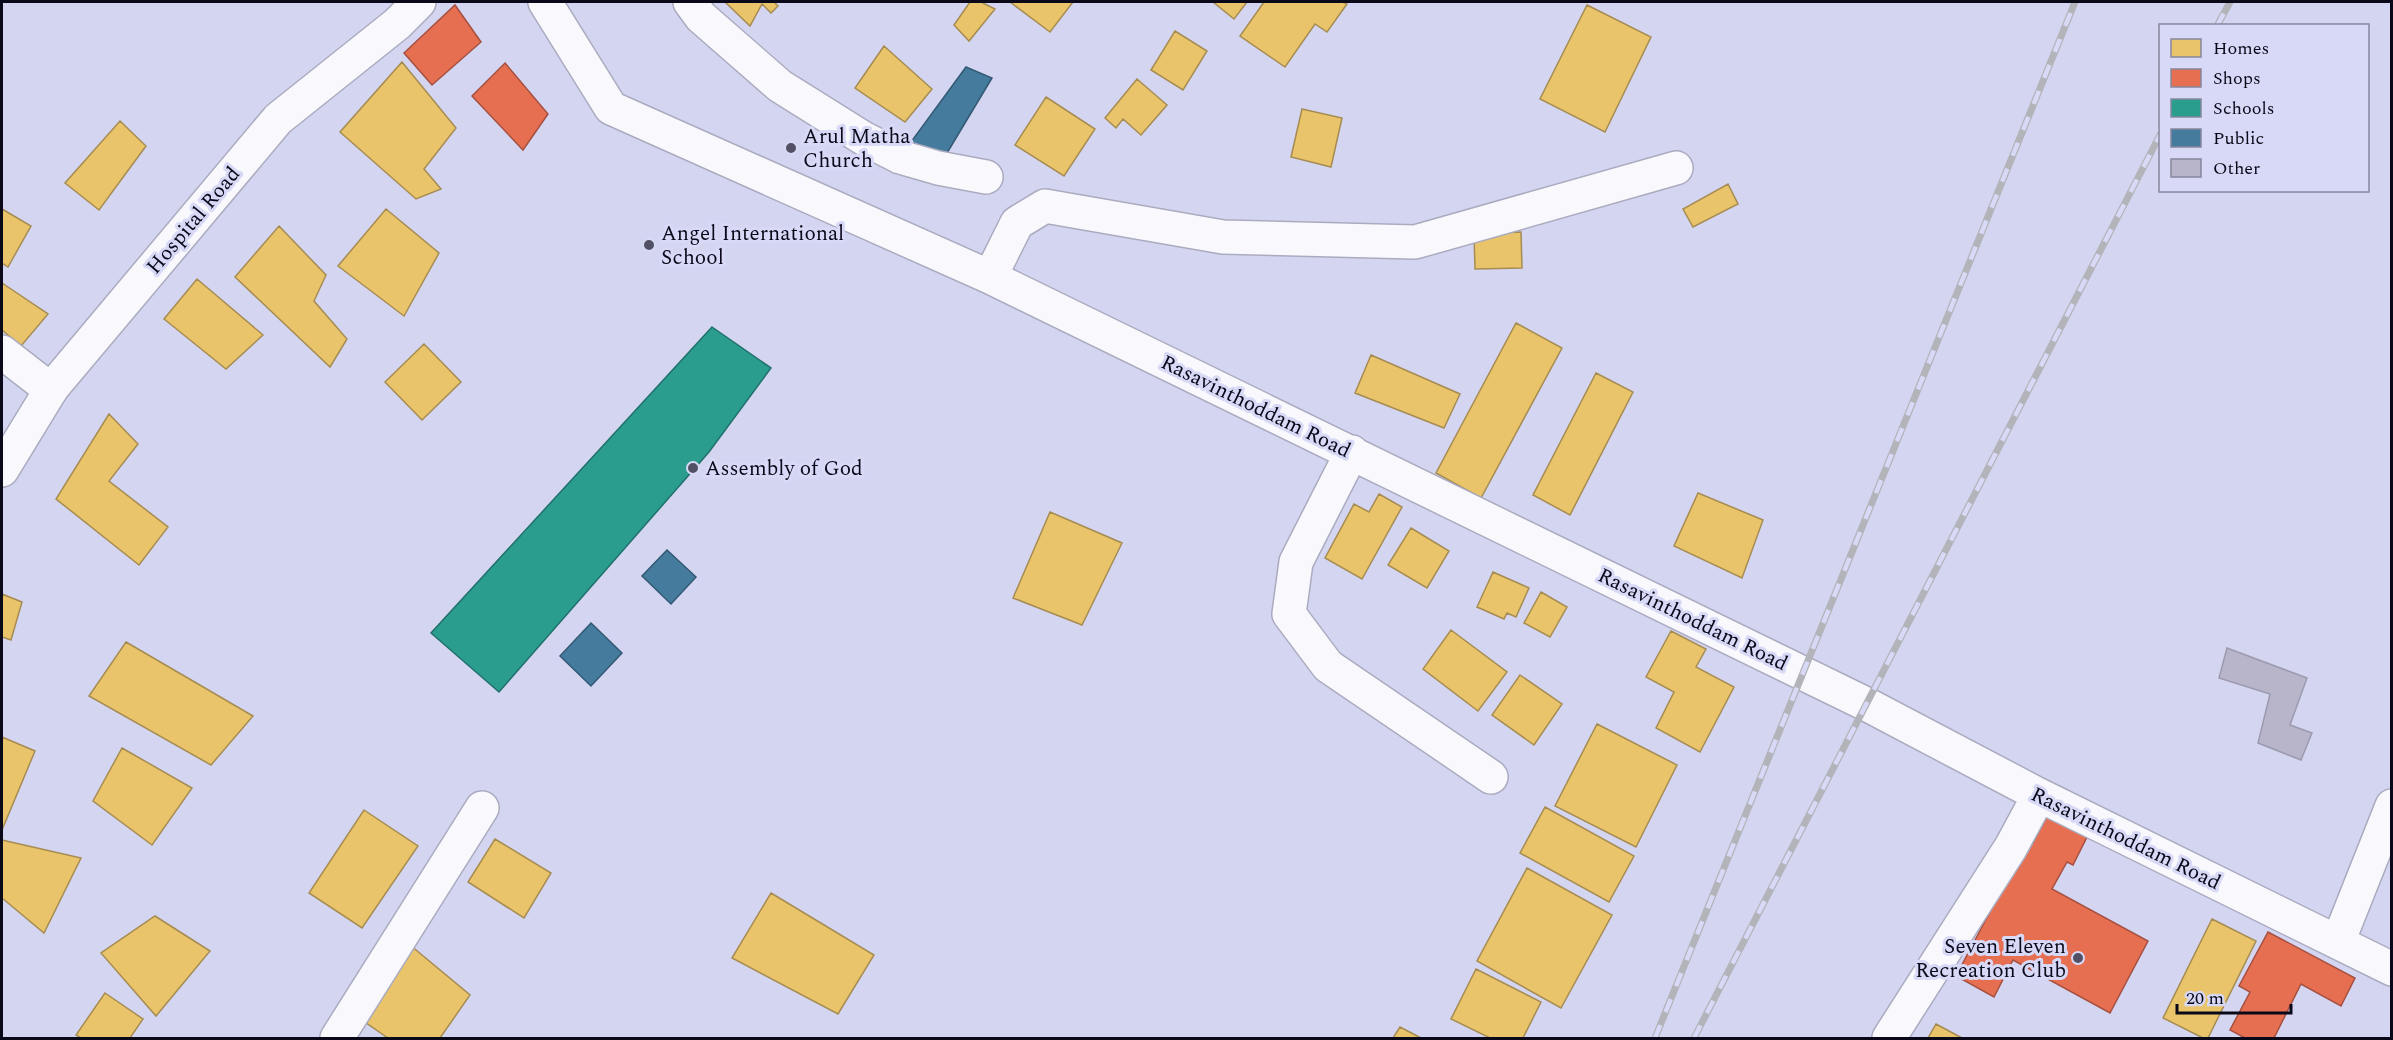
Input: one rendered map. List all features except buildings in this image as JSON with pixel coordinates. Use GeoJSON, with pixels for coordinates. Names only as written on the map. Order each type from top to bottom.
{"type":"FeatureCollection","features":[{"type":"Feature","properties":{"kind":"street","name":"Hospital Road"},"geometry":{"type":"LineString","coordinates":[[2,470],[51,390],[278,119],[398,24],[419,2]]}},
{"type":"Feature","properties":{"kind":"street","name":"Rasavinthoddam Road"},"geometry":{"type":"LineString","coordinates":[[545,2],[610,108],[990,277],[1292,425],[1352,452],[1868,705],[2039,795],[2391,969]]}},
{"type":"Feature","properties":{"kind":"street"},"geometry":{"type":"LineString","coordinates":[[690,2],[701,17],[780,86],[863,138],[900,157],[938,168],[986,177]]}},
{"type":"Feature","properties":{"kind":"street"},"geometry":{"type":"LineString","coordinates":[[990,277],[1017,223],[1045,206],[1223,237],[1415,242],[1676,168]]}},
{"type":"Feature","properties":{"kind":"street"},"geometry":{"type":"LineString","coordinates":[[2,352],[51,390]]}},
{"type":"Feature","properties":{"kind":"street"},"geometry":{"type":"LineString","coordinates":[[1352,452],[1296,562],[1289,614],[1328,666],[1491,777]]}},
{"type":"Feature","properties":{"kind":"street"},"geometry":{"type":"LineString","coordinates":[[1889,1038],[2011,847],[2039,795]]}},
{"type":"Feature","properties":{"kind":"street"},"geometry":{"type":"LineString","coordinates":[[2338,942],[2391,806]]}},
{"type":"Feature","properties":{"kind":"street"},"geometry":{"type":"LineString","coordinates":[[337,1038],[483,808]]}},
{"type":"Feature","properties":{"kind":"railway"},"geometry":{"type":"LineString","coordinates":[[1655,1038],[2075,2]]}},
{"type":"Feature","properties":{"kind":"railway"},"geometry":{"type":"LineString","coordinates":[[2218,24],[2230,2]]}},
{"type":"Feature","properties":{"kind":"railway"},"geometry":{"type":"LineString","coordinates":[[1694,1038],[2159,137]]}},
{"type":"Feature","properties":{"kind":"place","name":"Arul Matha Church"},"geometry":{"type":"Point","coordinates":[791,148]}},
{"type":"Feature","properties":{"kind":"place","name":"Angel International School"},"geometry":{"type":"Point","coordinates":[649,245]}},
{"type":"Feature","properties":{"kind":"place","name":"Assembly of God"},"geometry":{"type":"Point","coordinates":[693,468]}},
{"type":"Feature","properties":{"kind":"place","name":"Seven Eleven Recreation Club"},"geometry":{"type":"Point","coordinates":[2078,958]}}]}
